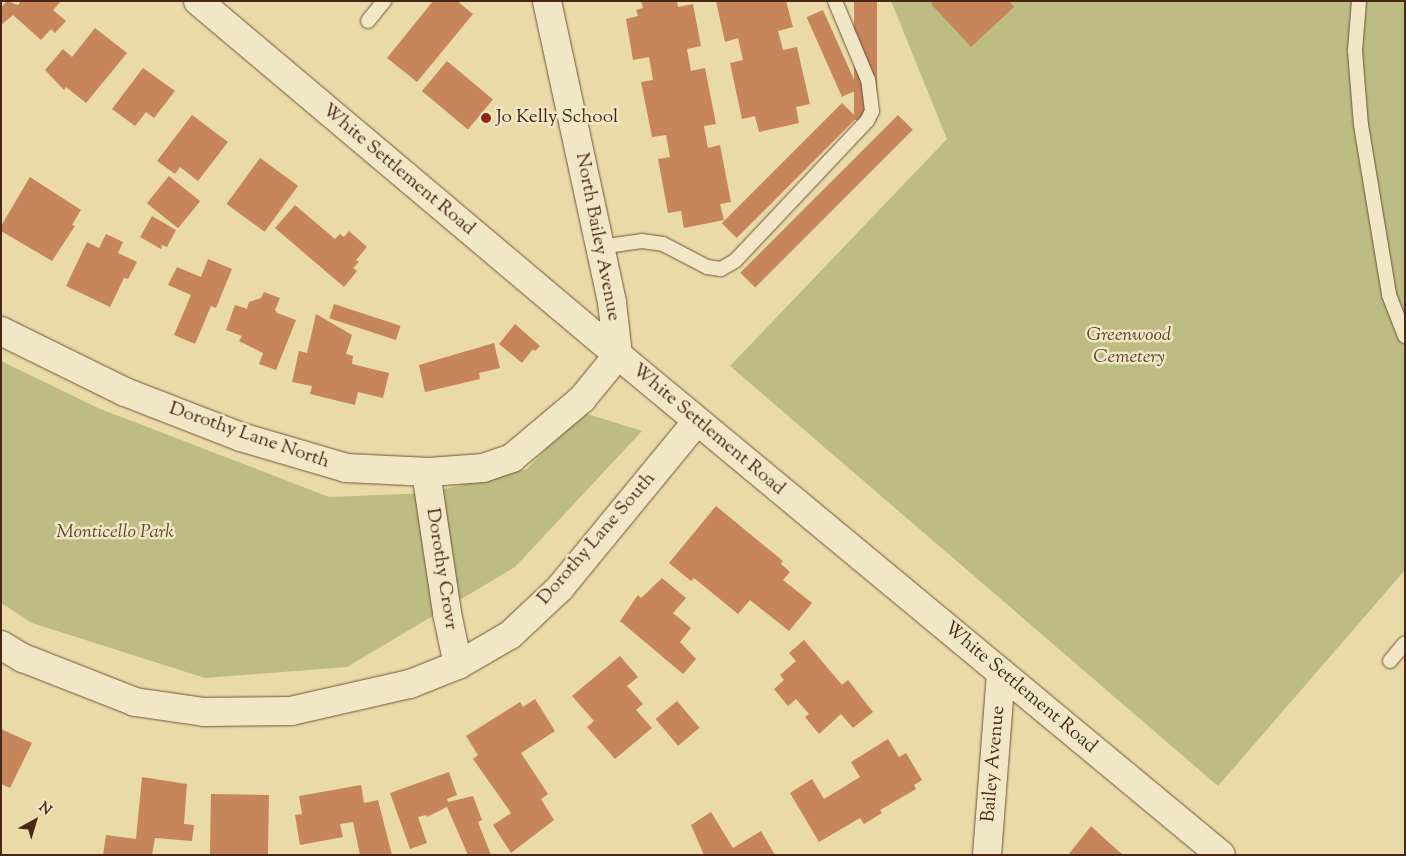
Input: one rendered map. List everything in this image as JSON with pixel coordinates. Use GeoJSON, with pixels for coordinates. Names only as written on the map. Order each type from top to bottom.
{"type":"FeatureCollection","features":[{"type":"Feature","properties":{"kind":"street","name":"White Settlement Road"},"geometry":{"type":"LineString","coordinates":[[198,1],[697,421],[1221,855]]}},
{"type":"Feature","properties":{"kind":"street","name":"North Bailey Avenue"},"geometry":{"type":"LineString","coordinates":[[548,1],[612,302],[618,355]]}},
{"type":"Feature","properties":{"kind":"street","name":"Dorothy Lane North"},"geometry":{"type":"LineString","coordinates":[[1,331],[126,392],[241,437],[346,468],[426,472],[483,468],[512,458],[582,399],[618,355]]}},
{"type":"Feature","properties":{"kind":"street","name":"Dorothy Lane South"},"geometry":{"type":"LineString","coordinates":[[1,645],[23,658],[135,702],[204,712],[291,711],[410,684],[458,665],[510,635],[560,588],[697,421]]}},
{"type":"Feature","properties":{"kind":"street","name":"Dorothy Crovr"},"geometry":{"type":"LineString","coordinates":[[426,472],[447,614],[458,665]]}},
{"type":"Feature","properties":{"kind":"street","name":"Bailey Avenue"},"geometry":{"type":"LineString","coordinates":[[987,855],[1001,673]]}},
{"type":"Feature","properties":{"kind":"lane"},"geometry":{"type":"LineString","coordinates":[[368,21],[384,1]]}},
{"type":"Feature","properties":{"kind":"lane"},"geometry":{"type":"LineString","coordinates":[[600,247],[642,241],[662,244],[707,267],[721,268],[735,261],[867,121],[872,110],[868,80],[835,1]]}},
{"type":"Feature","properties":{"kind":"lane"},"geometry":{"type":"LineString","coordinates":[[1359,1],[1355,52],[1361,125],[1389,295],[1405,336]]}},
{"type":"Feature","properties":{"kind":"lane"},"geometry":{"type":"LineString","coordinates":[[1390,661],[1405,643]]}},
{"type":"Feature","properties":{"kind":"green space","name":"Greenwood Cemetery"},"geometry":{"type":"Polygon","coordinates":[[[891,1],[1405,1],[1405,570],[1218,786],[730,366],[947,139],[891,1]]]}},
{"type":"Feature","properties":{"kind":"green space","name":"Monticello Park"},"geometry":{"type":"Polygon","coordinates":[[[1,361],[98,408],[329,497],[428,493],[527,469],[581,412],[642,431],[515,567],[347,667],[205,678],[32,623],[1,603],[1,361]]]}},
{"type":"Feature","properties":{"kind":"building"},"geometry":{"type":"Polygon","coordinates":[[[7,1],[18,5],[21,1],[61,1],[53,10],[66,21],[55,33],[51,29],[41,40],[13,15],[1,25],[1,8],[7,1]]]}},
{"type":"Feature","properties":{"kind":"building"},"geometry":{"type":"Polygon","coordinates":[[[433,1],[457,1],[473,14],[417,82],[387,58],[433,1]]]}},
{"type":"Feature","properties":{"kind":"building"},"geometry":{"type":"Polygon","coordinates":[[[641,1],[677,1],[678,7],[693,4],[701,46],[687,49],[691,71],[705,68],[716,124],[704,126],[708,148],[720,145],[731,202],[720,204],[724,220],[684,228],[681,211],[668,213],[658,159],[670,157],[666,135],[652,137],[641,82],[653,80],[649,57],[633,60],[626,19],[638,16],[636,10],[643,8],[641,1]]]}},
{"type":"Feature","properties":{"kind":"building"},"geometry":{"type":"Polygon","coordinates":[[[716,1],[786,1],[793,27],[778,31],[783,50],[797,47],[810,104],[796,107],[799,123],[759,132],[755,116],[742,119],[730,63],[743,60],[738,38],[725,42],[716,1]]]}},
{"type":"Feature","properties":{"kind":"building"},"geometry":{"type":"Polygon","coordinates":[[[854,1],[877,1],[877,120],[854,120],[854,1]]]}},
{"type":"Feature","properties":{"kind":"building"},"geometry":{"type":"Polygon","coordinates":[[[934,1],[1009,1],[1014,7],[971,47],[931,4],[934,1]]]}},
{"type":"Feature","properties":{"kind":"building"},"geometry":{"type":"Polygon","coordinates":[[[823,10],[858,89],[842,97],[807,17],[823,10]]]}},
{"type":"Feature","properties":{"kind":"building"},"geometry":{"type":"Polygon","coordinates":[[[95,28],[127,53],[86,103],[66,87],[64,90],[45,70],[63,49],[72,57],[95,28]]]}},
{"type":"Feature","properties":{"kind":"building"},"geometry":{"type":"Polygon","coordinates":[[[447,61],[493,100],[468,129],[422,91],[447,61]]]}},
{"type":"Feature","properties":{"kind":"building"},"geometry":{"type":"Polygon","coordinates":[[[143,68],[175,91],[154,118],[146,112],[135,126],[112,109],[143,68]]]}},
{"type":"Feature","properties":{"kind":"building"},"geometry":{"type":"Polygon","coordinates":[[[842,103],[857,118],[737,238],[722,223],[842,103]]]}},
{"type":"Feature","properties":{"kind":"building"},"geometry":{"type":"Polygon","coordinates":[[[192,115],[228,142],[198,181],[180,167],[175,174],[157,161],[192,115]]]}},
{"type":"Feature","properties":{"kind":"building"},"geometry":{"type":"Polygon","coordinates":[[[898,115],[913,130],[755,288],[740,273],[898,115]]]}},
{"type":"Feature","properties":{"kind":"building"},"geometry":{"type":"Polygon","coordinates":[[[260,158],[298,186],[265,232],[226,204],[260,158]]]}},
{"type":"Feature","properties":{"kind":"building"},"geometry":{"type":"Polygon","coordinates":[[[169,176],[200,201],[178,228],[147,203],[169,176]]]}},
{"type":"Feature","properties":{"kind":"building"},"geometry":{"type":"Polygon","coordinates":[[[30,177],[81,210],[72,225],[75,226],[52,261],[1,231],[1,226],[30,177]]]}},
{"type":"Feature","properties":{"kind":"building"},"geometry":{"type":"Polygon","coordinates":[[[295,205],[335,239],[340,234],[344,237],[349,231],[367,247],[356,260],[359,262],[353,268],[357,271],[344,287],[275,228],[295,205]]]}},
{"type":"Feature","properties":{"kind":"building"},"geometry":{"type":"Polygon","coordinates":[[[152,216],[176,230],[167,247],[162,245],[161,249],[140,237],[152,216]]]}},
{"type":"Feature","properties":{"kind":"building"},"geometry":{"type":"Polygon","coordinates":[[[106,234],[123,242],[118,253],[137,262],[128,279],[124,278],[110,307],[66,286],[87,242],[99,248],[106,234]]]}},
{"type":"Feature","properties":{"kind":"building"},"geometry":{"type":"Polygon","coordinates":[[[208,259],[232,269],[216,308],[211,306],[195,344],[174,335],[191,295],[168,285],[177,267],[201,277],[208,259]]]}},
{"type":"Feature","properties":{"kind":"building"},"geometry":{"type":"Polygon","coordinates":[[[264,292],[280,298],[275,310],[277,313],[296,320],[276,370],[259,364],[263,353],[239,341],[242,336],[226,330],[235,305],[247,309],[249,302],[261,298],[264,292]]]}},
{"type":"Feature","properties":{"kind":"building"},"geometry":{"type":"Polygon","coordinates":[[[334,304],[401,326],[396,340],[329,318],[334,304]]]}},
{"type":"Feature","properties":{"kind":"building"},"geometry":{"type":"Polygon","coordinates":[[[316,314],[352,335],[346,354],[353,356],[352,364],[389,373],[383,398],[358,392],[355,405],[310,394],[312,386],[292,382],[299,351],[307,353],[316,314]]]}},
{"type":"Feature","properties":{"kind":"building"},"geometry":{"type":"Polygon","coordinates":[[[515,324],[540,346],[535,351],[533,349],[522,363],[499,344],[515,324]]]}},
{"type":"Feature","properties":{"kind":"building"},"geometry":{"type":"Polygon","coordinates":[[[494,343],[500,368],[479,373],[480,379],[425,392],[419,365],[494,343]]]}},
{"type":"Feature","properties":{"kind":"building"},"geometry":{"type":"Polygon","coordinates":[[[716,506],[783,561],[781,564],[790,572],[783,580],[812,603],[789,631],[750,600],[738,614],[694,578],[691,581],[669,563],[716,506]]]}},
{"type":"Feature","properties":{"kind":"building"},"geometry":{"type":"Polygon","coordinates":[[[662,578],[686,598],[673,613],[691,628],[680,642],[696,659],[683,674],[620,621],[638,595],[641,598],[662,578]]]}},
{"type":"Feature","properties":{"kind":"building"},"geometry":{"type":"Polygon","coordinates":[[[804,640],[842,685],[848,680],[873,712],[853,728],[841,714],[819,734],[805,717],[809,714],[796,699],[788,706],[774,689],[784,680],[780,675],[796,661],[789,653],[804,640]]]}},
{"type":"Feature","properties":{"kind":"building"},"geometry":{"type":"Polygon","coordinates":[[[620,656],[638,677],[627,686],[643,704],[636,710],[652,728],[615,759],[587,727],[594,721],[572,696],[620,656]]]}},
{"type":"Feature","properties":{"kind":"building"},"geometry":{"type":"Polygon","coordinates":[[[535,699],[555,731],[521,753],[548,794],[541,799],[554,820],[511,853],[493,825],[511,813],[473,759],[478,755],[466,736],[520,702],[523,707],[535,699]]]}},
{"type":"Feature","properties":{"kind":"building"},"geometry":{"type":"Polygon","coordinates":[[[677,701],[699,728],[678,746],[656,719],[677,701]]]}},
{"type":"Feature","properties":{"kind":"building"},"geometry":{"type":"Polygon","coordinates":[[[1,729],[32,743],[10,788],[1,784],[1,729]]]}},
{"type":"Feature","properties":{"kind":"building"},"geometry":{"type":"Polygon","coordinates":[[[888,739],[899,757],[906,753],[922,780],[914,785],[916,789],[880,810],[882,813],[864,824],[860,818],[819,842],[790,793],[812,779],[824,799],[860,777],[851,762],[888,739]]]}},
{"type":"Feature","properties":{"kind":"building"},"geometry":{"type":"Polygon","coordinates":[[[449,772],[457,795],[447,799],[448,802],[473,796],[482,820],[478,822],[491,855],[468,855],[447,807],[427,817],[426,815],[418,817],[427,843],[410,849],[390,793],[449,772]]]}},
{"type":"Feature","properties":{"kind":"building"},"geometry":{"type":"Polygon","coordinates":[[[142,777],[187,784],[184,824],[194,825],[192,841],[155,838],[152,855],[103,855],[106,835],[136,839],[142,777]]]}},
{"type":"Feature","properties":{"kind":"building"},"geometry":{"type":"Polygon","coordinates":[[[361,785],[364,803],[378,800],[392,855],[360,855],[353,822],[340,824],[343,837],[300,845],[295,815],[302,814],[299,796],[361,785]]]}},
{"type":"Feature","properties":{"kind":"building"},"geometry":{"type":"Polygon","coordinates":[[[211,794],[269,795],[268,855],[210,854],[211,794]]]}},
{"type":"Feature","properties":{"kind":"building"},"geometry":{"type":"Polygon","coordinates":[[[711,812],[733,848],[761,831],[775,855],[704,855],[691,825],[711,812]]]}},
{"type":"Feature","properties":{"kind":"building"},"geometry":{"type":"Polygon","coordinates":[[[1091,826],[1106,840],[1123,855],[1068,855],[1091,826]]]}},
{"type":"Feature","properties":{"kind":"place","name":"Jo Kelly School"},"geometry":{"type":"Point","coordinates":[486,118]}}]}
